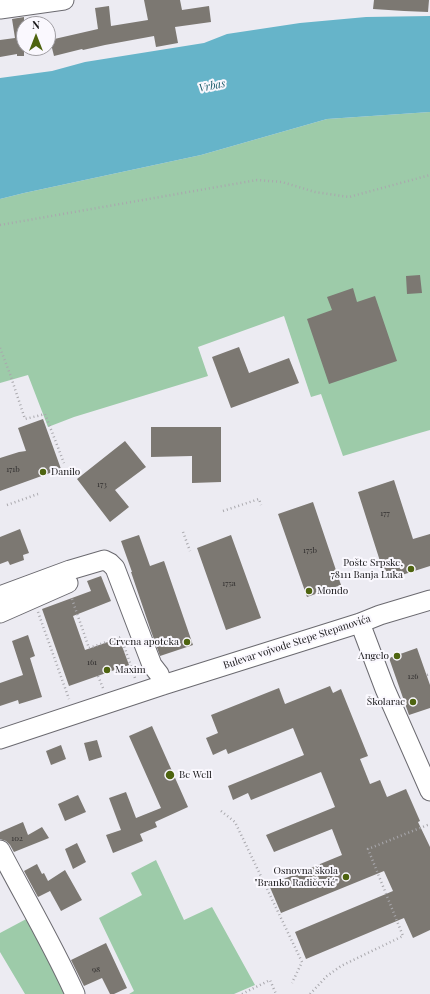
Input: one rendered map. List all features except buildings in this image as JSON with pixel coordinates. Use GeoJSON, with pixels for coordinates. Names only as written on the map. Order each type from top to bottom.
{"type":"FeatureCollection","features":[{"type":"Feature","properties":{"kind":"street"},"geometry":{"type":"LineString","coordinates":[[0,9],[64,0]]}},
{"type":"Feature","properties":{"kind":"street"},"geometry":{"type":"LineString","coordinates":[[0,596],[70,570],[104,560],[110,563],[116,568],[152,665],[159,674],[163,685]]}},
{"type":"Feature","properties":{"kind":"street"},"geometry":{"type":"LineString","coordinates":[[0,613],[68,583],[70,570]]}},
{"type":"Feature","properties":{"kind":"street","name":"Bulevar vojvode Stepe Stepanovića"},"geometry":{"type":"LineString","coordinates":[[0,740],[163,685],[430,600]]}},
{"type":"Feature","properties":{"kind":"street"},"geometry":{"type":"LineString","coordinates":[[360,623],[385,689],[430,791]]}},
{"type":"Feature","properties":{"kind":"street"},"geometry":{"type":"LineString","coordinates":[[0,850],[52,946],[75,994]]}},
{"type":"Feature","properties":{"kind":"path"},"geometry":{"type":"LineString","coordinates":[[0,225],[257,180],[282,182],[315,192],[348,197],[430,175]]}},
{"type":"Feature","properties":{"kind":"path"},"geometry":{"type":"LineString","coordinates":[[0,348],[25,419],[45,414],[64,463]]}},
{"type":"Feature","properties":{"kind":"path"},"geometry":{"type":"LineString","coordinates":[[7,505],[38,494]]}},
{"type":"Feature","properties":{"kind":"path"},"geometry":{"type":"LineString","coordinates":[[223,511],[259,499],[261,505]]}},
{"type":"Feature","properties":{"kind":"path"},"geometry":{"type":"LineString","coordinates":[[183,532],[190,551]]}},
{"type":"Feature","properties":{"kind":"path"},"geometry":{"type":"LineString","coordinates":[[33,598],[71,704]]}},
{"type":"Feature","properties":{"kind":"path"},"geometry":{"type":"LineString","coordinates":[[72,599],[89,648],[121,637],[136,682]]}},
{"type":"Feature","properties":{"kind":"path"},"geometry":{"type":"LineString","coordinates":[[98,676],[104,692]]}},
{"type":"Feature","properties":{"kind":"path"},"geometry":{"type":"LineString","coordinates":[[221,811],[235,822],[302,962],[292,983]]}},
{"type":"Feature","properties":{"kind":"path"},"geometry":{"type":"LineString","coordinates":[[310,994],[327,976],[341,966],[403,936],[368,849],[430,824]]}},
{"type":"Feature","properties":{"kind":"path"},"geometry":{"type":"LineString","coordinates":[[242,994],[270,980],[276,994]]}},
{"type":"Feature","properties":{"kind":"green space"},"geometry":{"type":"Polygon","coordinates":[[[430,112],[430,430],[343,456],[321,394],[311,397],[284,316],[198,347],[208,376],[74,417],[48,427],[28,375],[0,383],[0,199],[201,155],[327,119],[430,112]]]}},
{"type":"Feature","properties":{"kind":"green space"},"geometry":{"type":"Polygon","coordinates":[[[156,860],[184,920],[212,907],[255,985],[234,994],[129,994],[134,991],[99,918],[142,895],[131,873],[156,860]]]}},
{"type":"Feature","properties":{"kind":"green space"},"geometry":{"type":"Polygon","coordinates":[[[30,917],[69,994],[25,994],[0,952],[0,933],[30,917]]]}},
{"type":"Feature","properties":{"kind":"water","name":"Vrbas"},"geometry":{"type":"Polygon","coordinates":[[[430,16],[430,112],[327,119],[201,155],[0,199],[0,78],[52,71],[85,62],[204,43],[227,34],[300,23],[366,17],[430,16]]]}},
{"type":"Feature","properties":{"kind":"place","name":"Danilo"},"geometry":{"type":"Point","coordinates":[43,472]}},
{"type":"Feature","properties":{"kind":"place","name":"Pošte Srpske, 78111 Banja Luka"},"geometry":{"type":"Point","coordinates":[411,569]}},
{"type":"Feature","properties":{"kind":"place","name":"Mondo"},"geometry":{"type":"Point","coordinates":[309,591]}},
{"type":"Feature","properties":{"kind":"place","name":"Crvena apoteka"},"geometry":{"type":"Point","coordinates":[187,642]}},
{"type":"Feature","properties":{"kind":"place","name":"Angelo"},"geometry":{"type":"Point","coordinates":[397,656]}},
{"type":"Feature","properties":{"kind":"place","name":"Maxim"},"geometry":{"type":"Point","coordinates":[107,670]}},
{"type":"Feature","properties":{"kind":"place","name":"Školarac"},"geometry":{"type":"Point","coordinates":[413,702]}},
{"type":"Feature","properties":{"kind":"place","name":"Be Well"},"geometry":{"type":"Point","coordinates":[170,775]}},
{"type":"Feature","properties":{"kind":"place","name":"Osnovna škola \"Branko Radičević\""},"geometry":{"type":"Point","coordinates":[346,877]}}]}
